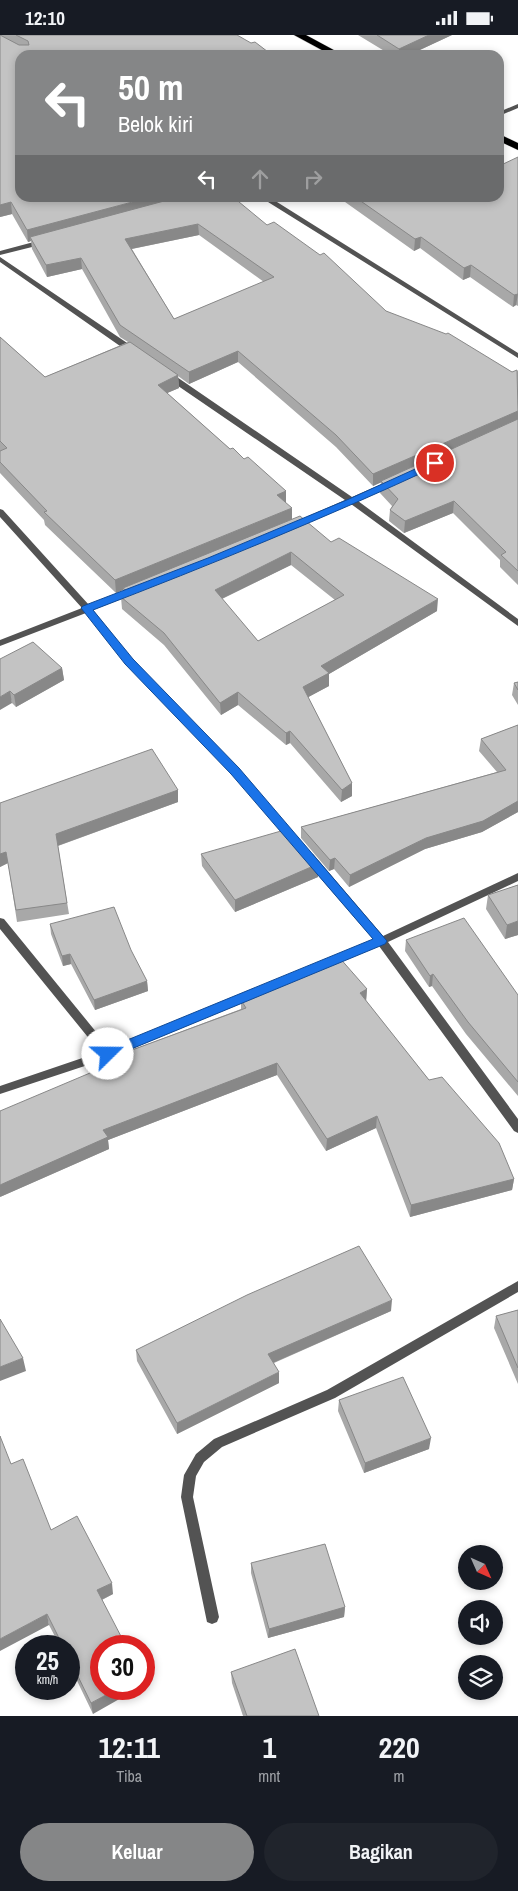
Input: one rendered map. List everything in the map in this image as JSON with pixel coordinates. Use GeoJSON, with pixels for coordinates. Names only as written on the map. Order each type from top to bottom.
{"type":"FeatureCollection","features":[{"type":"Feature","properties":{"kind":"highway"},"geometry":{"type":"LineString","coordinates":[[299,35],[328,50]]}},
{"type":"Feature","properties":{"kind":"highway"},"geometry":{"type":"LineString","coordinates":[[504,140],[517,146]]}},
{"type":"Feature","properties":{"kind":"street"},"geometry":{"type":"LineString","coordinates":[[504,112],[518,106]]}},
{"type":"Feature","properties":{"kind":"street"},"geometry":{"type":"LineString","coordinates":[[271,202],[518,356]]}},
{"type":"Feature","properties":{"kind":"street"},"geometry":{"type":"LineString","coordinates":[[0,253],[56,238]]}},
{"type":"Feature","properties":{"kind":"street"},"geometry":{"type":"LineString","coordinates":[[0,259],[139,355]]}},
{"type":"Feature","properties":{"kind":"street"},"geometry":{"type":"LineString","coordinates":[[164,372],[353,502],[518,623]]}},
{"type":"Feature","properties":{"kind":"street"},"geometry":{"type":"LineString","coordinates":[[290,528],[353,502],[405,477]]}},
{"type":"Feature","properties":{"kind":"street"},"geometry":{"type":"LineString","coordinates":[[0,512],[86,608],[129,661],[235,771],[381,941],[518,1128]]}},
{"type":"Feature","properties":{"kind":"street"},"geometry":{"type":"LineString","coordinates":[[0,643],[149,585]]}},
{"type":"Feature","properties":{"kind":"street"},"geometry":{"type":"LineString","coordinates":[[0,1090],[108,1054],[381,941],[518,877]]}},
{"type":"Feature","properties":{"kind":"street"},"geometry":{"type":"LineString","coordinates":[[0,922],[108,1054]]}},
{"type":"Feature","properties":{"kind":"street"},"geometry":{"type":"LineString","coordinates":[[212,1617],[187,1497],[190,1475],[200,1458],[218,1443],[331,1394],[518,1286]]}},
{"type":"Feature","properties":{"kind":"building"},"geometry":{"type":"Polygon","coordinates":[[[0,35],[19,45],[29,45],[28,41],[16,35],[237,35],[251,43],[255,42],[265,50],[15,50],[15,202],[132,202],[27,230],[11,202],[0,205],[0,35]]]}},
{"type":"Feature","properties":{"kind":"building"},"geometry":{"type":"Polygon","coordinates":[[[377,35],[429,35],[399,49],[377,35]]]}},
{"type":"Feature","properties":{"kind":"building"},"geometry":{"type":"Polygon","coordinates":[[[518,157],[518,294],[514,295],[471,265],[464,268],[421,237],[415,239],[362,202],[504,202],[504,164],[518,157]]]}},
{"type":"Feature","properties":{"kind":"building"},"geometry":{"type":"Polygon","coordinates":[[[160,202],[239,202],[267,225],[274,222],[320,255],[324,253],[386,311],[446,334],[448,333],[512,372],[517,370],[518,411],[373,474],[336,435],[238,351],[189,372],[120,325],[81,258],[46,265],[30,237],[160,202]],[[198,224],[125,239],[174,319],[274,277],[198,224]]]}},
{"type":"Feature","properties":{"kind":"building"},"geometry":{"type":"Polygon","coordinates":[[[0,337],[45,377],[130,342],[178,375],[158,385],[230,449],[233,448],[244,459],[248,457],[286,491],[277,495],[292,508],[115,580],[44,512],[47,511],[0,462],[0,451],[7,448],[0,441],[0,337]]]}},
{"type":"Feature","properties":{"kind":"building"},"geometry":{"type":"Polygon","coordinates":[[[518,419],[518,571],[501,555],[506,552],[454,501],[405,521],[390,510],[398,499],[381,481],[518,419]]]}},
{"type":"Feature","properties":{"kind":"building"},"geometry":{"type":"Polygon","coordinates":[[[300,516],[331,542],[339,538],[438,599],[321,666],[329,673],[303,687],[352,783],[342,790],[290,731],[286,733],[238,692],[220,703],[164,633],[121,597],[129,593],[123,588],[300,516]],[[291,552],[215,590],[258,641],[344,595],[291,552]]]}},
{"type":"Feature","properties":{"kind":"building"},"geometry":{"type":"Polygon","coordinates":[[[33,642],[62,668],[14,695],[10,691],[0,697],[0,659],[33,642]]]}},
{"type":"Feature","properties":{"kind":"building"},"geometry":{"type":"Polygon","coordinates":[[[518,682],[518,690],[514,683],[518,682]]]}},
{"type":"Feature","properties":{"kind":"building"},"geometry":{"type":"Polygon","coordinates":[[[518,725],[518,801],[483,821],[426,838],[350,875],[335,858],[330,860],[301,827],[506,770],[481,739],[518,725]]]}},
{"type":"Feature","properties":{"kind":"building"},"geometry":{"type":"Polygon","coordinates":[[[152,749],[178,790],[56,834],[67,903],[16,910],[6,852],[0,854],[0,803],[152,749]]]}},
{"type":"Feature","properties":{"kind":"building"},"geometry":{"type":"Polygon","coordinates":[[[288,829],[318,864],[235,900],[201,854],[288,829]]]}},
{"type":"Feature","properties":{"kind":"building"},"geometry":{"type":"Polygon","coordinates":[[[518,885],[518,921],[507,925],[488,895],[518,885]]]}},
{"type":"Feature","properties":{"kind":"building"},"geometry":{"type":"Polygon","coordinates":[[[114,907],[131,950],[147,981],[94,1000],[70,954],[62,956],[50,924],[114,907]]]}},
{"type":"Feature","properties":{"kind":"building"},"geometry":{"type":"Polygon","coordinates":[[[464,918],[518,995],[518,1082],[468,1022],[433,974],[430,976],[406,940],[464,918]]]}},
{"type":"Feature","properties":{"kind":"building"},"geometry":{"type":"Polygon","coordinates":[[[338,956],[367,989],[360,993],[429,1080],[442,1077],[499,1143],[514,1179],[411,1205],[377,1116],[327,1139],[277,1063],[103,1130],[108,1137],[0,1185],[0,1111],[116,1062],[113,1057],[246,1008],[241,1000],[280,986],[338,956]]]}},
{"type":"Feature","properties":{"kind":"building"},"geometry":{"type":"Polygon","coordinates":[[[359,1246],[392,1300],[268,1354],[279,1372],[177,1423],[136,1350],[247,1295],[359,1246]]]}},
{"type":"Feature","properties":{"kind":"building"},"geometry":{"type":"Polygon","coordinates":[[[518,1310],[518,1368],[496,1316],[518,1310]]]}},
{"type":"Feature","properties":{"kind":"building"},"geometry":{"type":"Polygon","coordinates":[[[0,1319],[23,1358],[0,1367],[0,1319]]]}},
{"type":"Feature","properties":{"kind":"building"},"geometry":{"type":"Polygon","coordinates":[[[403,1377],[431,1438],[365,1463],[339,1400],[403,1377]]]}},
{"type":"Feature","properties":{"kind":"building"},"geometry":{"type":"Polygon","coordinates":[[[0,1436],[11,1464],[23,1459],[51,1530],[77,1516],[112,1583],[97,1590],[120,1635],[90,1635],[90,1700],[97,1700],[91,1703],[80,1680],[80,1635],[58,1635],[47,1614],[0,1639],[0,1436]]]}},
{"type":"Feature","properties":{"kind":"building"},"geometry":{"type":"Polygon","coordinates":[[[325,1544],[345,1607],[269,1629],[251,1563],[325,1544]]]}},
{"type":"Feature","properties":{"kind":"building"},"geometry":{"type":"Polygon","coordinates":[[[295,1649],[319,1716],[247,1716],[231,1672],[295,1649]]]}},
{"type":"Feature","properties":{"kind":"route"},"geometry":{"type":"LineString","coordinates":[[108,1054],[381,941],[235,771],[129,661],[86,608],[212,561],[353,502],[435,463]]}}]}
